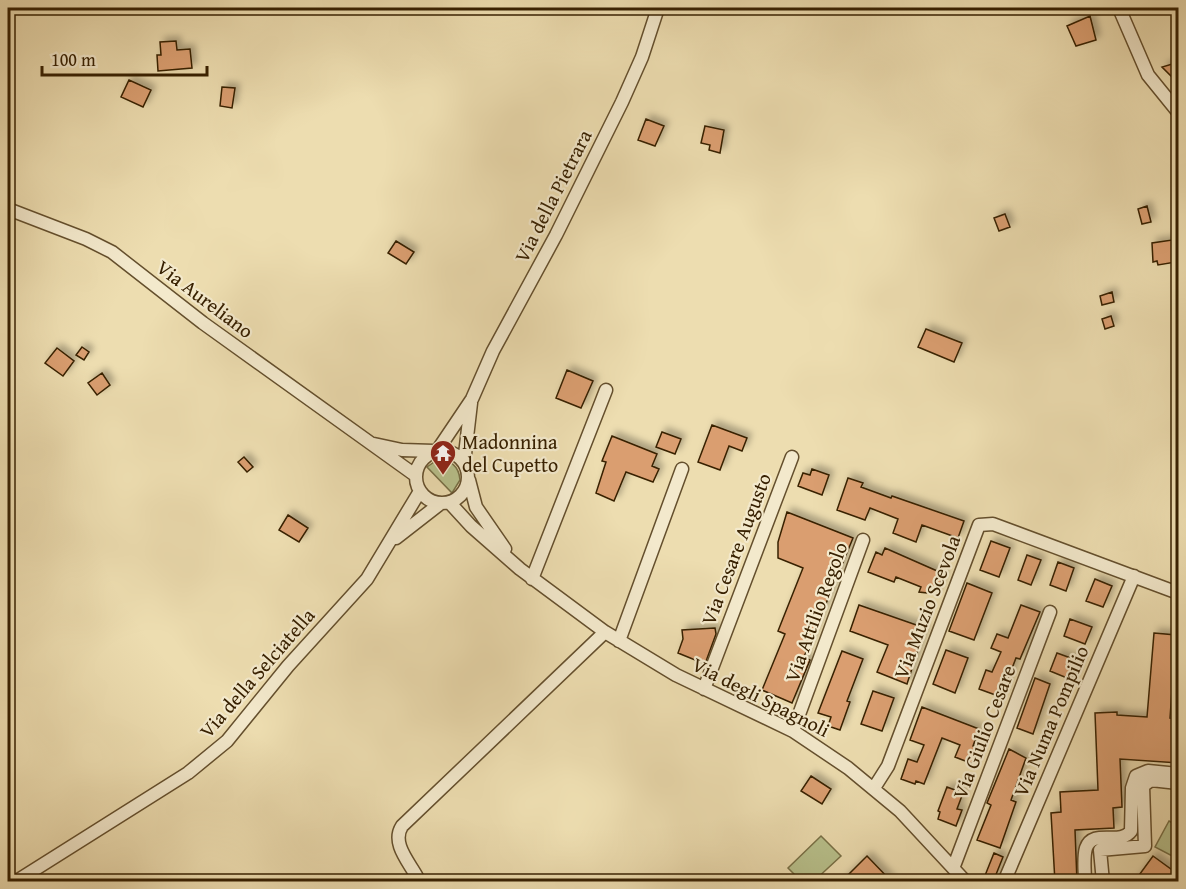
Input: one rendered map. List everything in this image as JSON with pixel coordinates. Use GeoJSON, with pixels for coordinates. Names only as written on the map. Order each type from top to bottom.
{"type":"FeatureCollection","features":[{"type":"Feature","properties":{"kind":"street","name":"Via della Pietrara"},"geometry":{"type":"LineString","coordinates":[[436,451],[472,399],[494,351],[622,102],[642,57],[658,8]]}},
{"type":"Feature","properties":{"kind":"street"},"geometry":{"type":"LineString","coordinates":[[1119,8],[1148,75],[1179,112]]}},
{"type":"Feature","properties":{"kind":"street","name":"Via Aureliano"},"geometry":{"type":"LineString","coordinates":[[8,209],[86,239],[112,252],[191,315],[415,475]]}},
{"type":"Feature","properties":{"kind":"street"},"geometry":{"type":"LineString","coordinates":[[532,579],[606,390]]}},
{"type":"Feature","properties":{"kind":"street","name":"Via della Pietrara"},"geometry":{"type":"LineString","coordinates":[[464,463],[472,399]]}},
{"type":"Feature","properties":{"kind":"street","name":"Via Aureliano"},"geometry":{"type":"LineString","coordinates":[[368,442],[402,450],[436,451]]}},
{"type":"Feature","properties":{"kind":"street"},"geometry":{"type":"LineString","coordinates":[[436,451],[453,453],[464,463],[476,507],[520,569],[445,502],[428,499],[420,491],[415,475],[419,463],[436,451]]}},
{"type":"Feature","properties":{"kind":"street","name":"Via Cesare Augusto"},"geometry":{"type":"LineString","coordinates":[[704,689],[792,457]]}},
{"type":"Feature","properties":{"kind":"street"},"geometry":{"type":"LineString","coordinates":[[619,641],[681,469]]}},
{"type":"Feature","properties":{"kind":"street"},"geometry":{"type":"LineString","coordinates":[[445,502],[463,492],[468,476]]}},
{"type":"Feature","properties":{"kind":"street","name":"Via della Selciatella"},"geometry":{"type":"LineString","coordinates":[[15,882],[188,773],[216,752],[362,586],[420,491]]}},
{"type":"Feature","properties":{"kind":"street","name":"Via della Selciatella"},"geometry":{"type":"LineString","coordinates":[[387,547],[445,502]]}},
{"type":"Feature","properties":{"kind":"street","name":"Via Muzio Scevola"},"geometry":{"type":"LineString","coordinates":[[874,788],[888,766],[979,525],[993,524],[1134,576]]}},
{"type":"Feature","properties":{"kind":"street","name":"Via Attilio Regolo"},"geometry":{"type":"LineString","coordinates":[[793,732],[863,540]]}},
{"type":"Feature","properties":{"kind":"street","name":"Via degli Spagnoli"},"geometry":{"type":"LineString","coordinates":[[520,569],[619,641],[704,689],[793,732],[826,752],[874,788],[959,876]]}},
{"type":"Feature","properties":{"kind":"street"},"geometry":{"type":"LineString","coordinates":[[1134,576],[1179,593]]}},
{"type":"Feature","properties":{"kind":"street","name":"Via Numa Pompilio"},"geometry":{"type":"LineString","coordinates":[[1004,882],[1134,576]]}},
{"type":"Feature","properties":{"kind":"street","name":"Via Giulio Cesare"},"geometry":{"type":"LineString","coordinates":[[959,876],[1050,612]]}},
{"type":"Feature","properties":{"kind":"street"},"geometry":{"type":"LineString","coordinates":[[417,877],[399,843],[398,834],[402,826],[605,632]]}},
{"type":"Feature","properties":{"kind":"street"},"geometry":{"type":"LineString","coordinates":[[1085,882],[1086,850],[1090,842],[1098,838],[1124,837],[1131,831],[1132,788],[1136,776],[1148,771],[1179,774]]}},
{"type":"Feature","properties":{"kind":"street"},"geometry":{"type":"LineString","coordinates":[[1102,882],[1100,850],[1145,846],[1143,786],[1151,780],[1179,783]]}},
{"type":"Feature","properties":{"kind":"green space"},"geometry":{"type":"Polygon","coordinates":[[[437,460],[450,462],[458,471],[460,480],[452,493],[427,467],[437,460]]]}},
{"type":"Feature","properties":{"kind":"green space"},"geometry":{"type":"Polygon","coordinates":[[[1169,821],[1178,826],[1178,859],[1155,847],[1169,821]]]}},
{"type":"Feature","properties":{"kind":"green space"},"geometry":{"type":"Polygon","coordinates":[[[821,836],[841,856],[814,881],[801,881],[788,868],[821,836]]]}},
{"type":"Feature","properties":{"kind":"building"},"geometry":{"type":"Polygon","coordinates":[[[1090,16],[1096,40],[1076,46],[1067,26],[1090,16]]]}},
{"type":"Feature","properties":{"kind":"building"},"geometry":{"type":"Polygon","coordinates":[[[176,41],[177,50],[190,49],[192,68],[158,71],[157,55],[161,55],[160,42],[176,41]]]}},
{"type":"Feature","properties":{"kind":"building"},"geometry":{"type":"Polygon","coordinates":[[[1179,62],[1179,84],[1162,67],[1179,62]]]}},
{"type":"Feature","properties":{"kind":"building"},"geometry":{"type":"Polygon","coordinates":[[[129,80],[151,90],[143,107],[121,97],[129,80]]]}},
{"type":"Feature","properties":{"kind":"building"},"geometry":{"type":"Polygon","coordinates":[[[222,87],[235,88],[232,108],[220,106],[222,87]]]}},
{"type":"Feature","properties":{"kind":"building"},"geometry":{"type":"Polygon","coordinates":[[[646,119],[664,126],[655,146],[638,140],[646,119]]]}},
{"type":"Feature","properties":{"kind":"building"},"geometry":{"type":"Polygon","coordinates":[[[705,126],[724,130],[720,153],[709,150],[710,145],[701,143],[705,126]]]}},
{"type":"Feature","properties":{"kind":"building"},"geometry":{"type":"Polygon","coordinates":[[[1147,206],[1151,222],[1142,224],[1138,209],[1147,206]]]}},
{"type":"Feature","properties":{"kind":"building"},"geometry":{"type":"Polygon","coordinates":[[[1005,214],[1010,227],[999,231],[994,218],[1005,214]]]}},
{"type":"Feature","properties":{"kind":"building"},"geometry":{"type":"Polygon","coordinates":[[[1172,240],[1176,262],[1158,265],[1157,261],[1153,262],[1152,243],[1172,240]]]}},
{"type":"Feature","properties":{"kind":"building"},"geometry":{"type":"Polygon","coordinates":[[[396,241],[414,252],[406,264],[388,253],[396,241]]]}},
{"type":"Feature","properties":{"kind":"building"},"geometry":{"type":"Polygon","coordinates":[[[1112,292],[1114,302],[1102,305],[1100,296],[1112,292]]]}},
{"type":"Feature","properties":{"kind":"building"},"geometry":{"type":"Polygon","coordinates":[[[1111,316],[1114,326],[1105,329],[1102,319],[1111,316]]]}},
{"type":"Feature","properties":{"kind":"building"},"geometry":{"type":"Polygon","coordinates":[[[926,329],[962,343],[954,362],[918,347],[926,329]]]}},
{"type":"Feature","properties":{"kind":"building"},"geometry":{"type":"Polygon","coordinates":[[[82,347],[89,352],[84,360],[76,355],[82,347]]]}},
{"type":"Feature","properties":{"kind":"building"},"geometry":{"type":"Polygon","coordinates":[[[57,348],[74,361],[63,376],[45,363],[57,348]]]}},
{"type":"Feature","properties":{"kind":"building"},"geometry":{"type":"Polygon","coordinates":[[[567,370],[593,381],[581,408],[556,398],[567,370]]]}},
{"type":"Feature","properties":{"kind":"building"},"geometry":{"type":"Polygon","coordinates":[[[102,373],[110,385],[97,395],[88,383],[102,373]]]}},
{"type":"Feature","properties":{"kind":"building"},"geometry":{"type":"Polygon","coordinates":[[[712,425],[747,438],[742,451],[729,446],[720,470],[698,462],[712,425]]]}},
{"type":"Feature","properties":{"kind":"building"},"geometry":{"type":"Polygon","coordinates":[[[662,432],[681,439],[675,454],[656,447],[662,432]]]}},
{"type":"Feature","properties":{"kind":"building"},"geometry":{"type":"Polygon","coordinates":[[[612,436],[657,454],[652,466],[659,469],[653,482],[626,472],[614,501],[596,493],[606,462],[602,461],[612,436]]]}},
{"type":"Feature","properties":{"kind":"building"},"geometry":{"type":"Polygon","coordinates":[[[244,457],[253,467],[247,472],[238,462],[244,457]]]}},
{"type":"Feature","properties":{"kind":"building"},"geometry":{"type":"Polygon","coordinates":[[[812,469],[829,475],[822,495],[798,486],[803,473],[810,475],[812,469]]]}},
{"type":"Feature","properties":{"kind":"building"},"geometry":{"type":"Polygon","coordinates":[[[848,478],[863,483],[861,487],[964,521],[958,538],[922,525],[916,542],[893,533],[898,519],[870,508],[865,520],[837,510],[848,478]]]}},
{"type":"Feature","properties":{"kind":"building"},"geometry":{"type":"Polygon","coordinates":[[[787,512],[853,538],[804,657],[810,660],[792,703],[762,690],[785,634],[778,631],[803,568],[778,558],[778,542],[787,512]]]}},
{"type":"Feature","properties":{"kind":"building"},"geometry":{"type":"Polygon","coordinates":[[[288,515],[308,528],[299,542],[279,530],[288,515]]]}},
{"type":"Feature","properties":{"kind":"building"},"geometry":{"type":"Polygon","coordinates":[[[991,541],[1010,548],[999,577],[980,570],[991,541]]]}},
{"type":"Feature","properties":{"kind":"building"},"geometry":{"type":"Polygon","coordinates":[[[885,548],[944,574],[936,594],[919,592],[921,587],[896,577],[894,582],[868,572],[876,552],[882,555],[885,548]]]}},
{"type":"Feature","properties":{"kind":"building"},"geometry":{"type":"Polygon","coordinates":[[[1027,555],[1041,560],[1031,585],[1018,580],[1027,555]]]}},
{"type":"Feature","properties":{"kind":"building"},"geometry":{"type":"Polygon","coordinates":[[[1058,562],[1074,568],[1066,591],[1050,585],[1058,562]]]}},
{"type":"Feature","properties":{"kind":"building"},"geometry":{"type":"Polygon","coordinates":[[[1095,579],[1112,586],[1103,607],[1086,601],[1095,579]]]}},
{"type":"Feature","properties":{"kind":"building"},"geometry":{"type":"Polygon","coordinates":[[[967,583],[992,593],[974,640],[949,631],[967,583]]]}},
{"type":"Feature","properties":{"kind":"building"},"geometry":{"type":"Polygon","coordinates":[[[859,605],[925,628],[907,684],[877,672],[888,645],[850,631],[859,605]]]}},
{"type":"Feature","properties":{"kind":"building"},"geometry":{"type":"Polygon","coordinates":[[[1021,605],[1040,612],[1020,659],[1016,658],[1001,697],[979,689],[986,670],[992,672],[1001,652],[991,648],[997,634],[1008,638],[1021,605]]]}},
{"type":"Feature","properties":{"kind":"building"},"geometry":{"type":"Polygon","coordinates":[[[1070,619],[1092,627],[1085,644],[1064,636],[1070,619]]]}},
{"type":"Feature","properties":{"kind":"building"},"geometry":{"type":"Polygon","coordinates":[[[715,628],[716,634],[705,664],[678,653],[683,639],[682,630],[715,628]]]}},
{"type":"Feature","properties":{"kind":"building"},"geometry":{"type":"Polygon","coordinates":[[[1154,633],[1176,635],[1170,718],[1179,719],[1179,763],[1120,759],[1122,807],[1113,808],[1114,828],[1075,830],[1077,882],[1055,882],[1051,813],[1061,812],[1060,792],[1098,790],[1095,713],[1117,712],[1117,715],[1147,717],[1154,633]]]}},
{"type":"Feature","properties":{"kind":"building"},"geometry":{"type":"Polygon","coordinates":[[[946,650],[968,658],[955,693],[933,684],[946,650]]]}},
{"type":"Feature","properties":{"kind":"building"},"geometry":{"type":"Polygon","coordinates":[[[842,651],[863,659],[847,701],[850,702],[840,730],[828,726],[831,717],[818,713],[842,651]]]}},
{"type":"Feature","properties":{"kind":"building"},"geometry":{"type":"Polygon","coordinates":[[[1057,653],[1079,661],[1072,680],[1050,671],[1057,653]]]}},
{"type":"Feature","properties":{"kind":"building"},"geometry":{"type":"Polygon","coordinates":[[[1035,678],[1050,684],[1033,734],[1017,728],[1035,678]]]}},
{"type":"Feature","properties":{"kind":"building"},"geometry":{"type":"Polygon","coordinates":[[[873,691],[894,698],[882,731],[861,724],[873,691]]]}},
{"type":"Feature","properties":{"kind":"building"},"geometry":{"type":"Polygon","coordinates":[[[922,707],[979,729],[973,746],[979,748],[973,764],[955,757],[960,745],[942,738],[924,784],[916,781],[915,784],[901,779],[908,759],[917,762],[924,745],[910,740],[922,707]]]}},
{"type":"Feature","properties":{"kind":"building"},"geometry":{"type":"Polygon","coordinates":[[[1009,749],[1026,758],[1011,800],[1016,802],[1000,848],[977,840],[991,805],[987,803],[1009,749]]]}},
{"type":"Feature","properties":{"kind":"building"},"geometry":{"type":"Polygon","coordinates":[[[811,776],[831,789],[822,804],[801,791],[811,776]]]}},
{"type":"Feature","properties":{"kind":"building"},"geometry":{"type":"Polygon","coordinates":[[[947,787],[963,793],[957,809],[962,810],[956,826],[938,819],[940,812],[938,811],[947,787]]]}},
{"type":"Feature","properties":{"kind":"building"},"geometry":{"type":"Polygon","coordinates":[[[994,853],[1003,857],[993,882],[984,878],[994,853]]]}},
{"type":"Feature","properties":{"kind":"building"},"geometry":{"type":"Polygon","coordinates":[[[867,856],[892,882],[841,882],[867,856]]]}},
{"type":"Feature","properties":{"kind":"building"},"geometry":{"type":"Polygon","coordinates":[[[1153,856],[1179,875],[1179,882],[1134,882],[1153,856]]]}},
{"type":"Feature","properties":{"kind":"place","name":"Madonnina del Cupetto"},"geometry":{"type":"Point","coordinates":[443,476]}}]}
